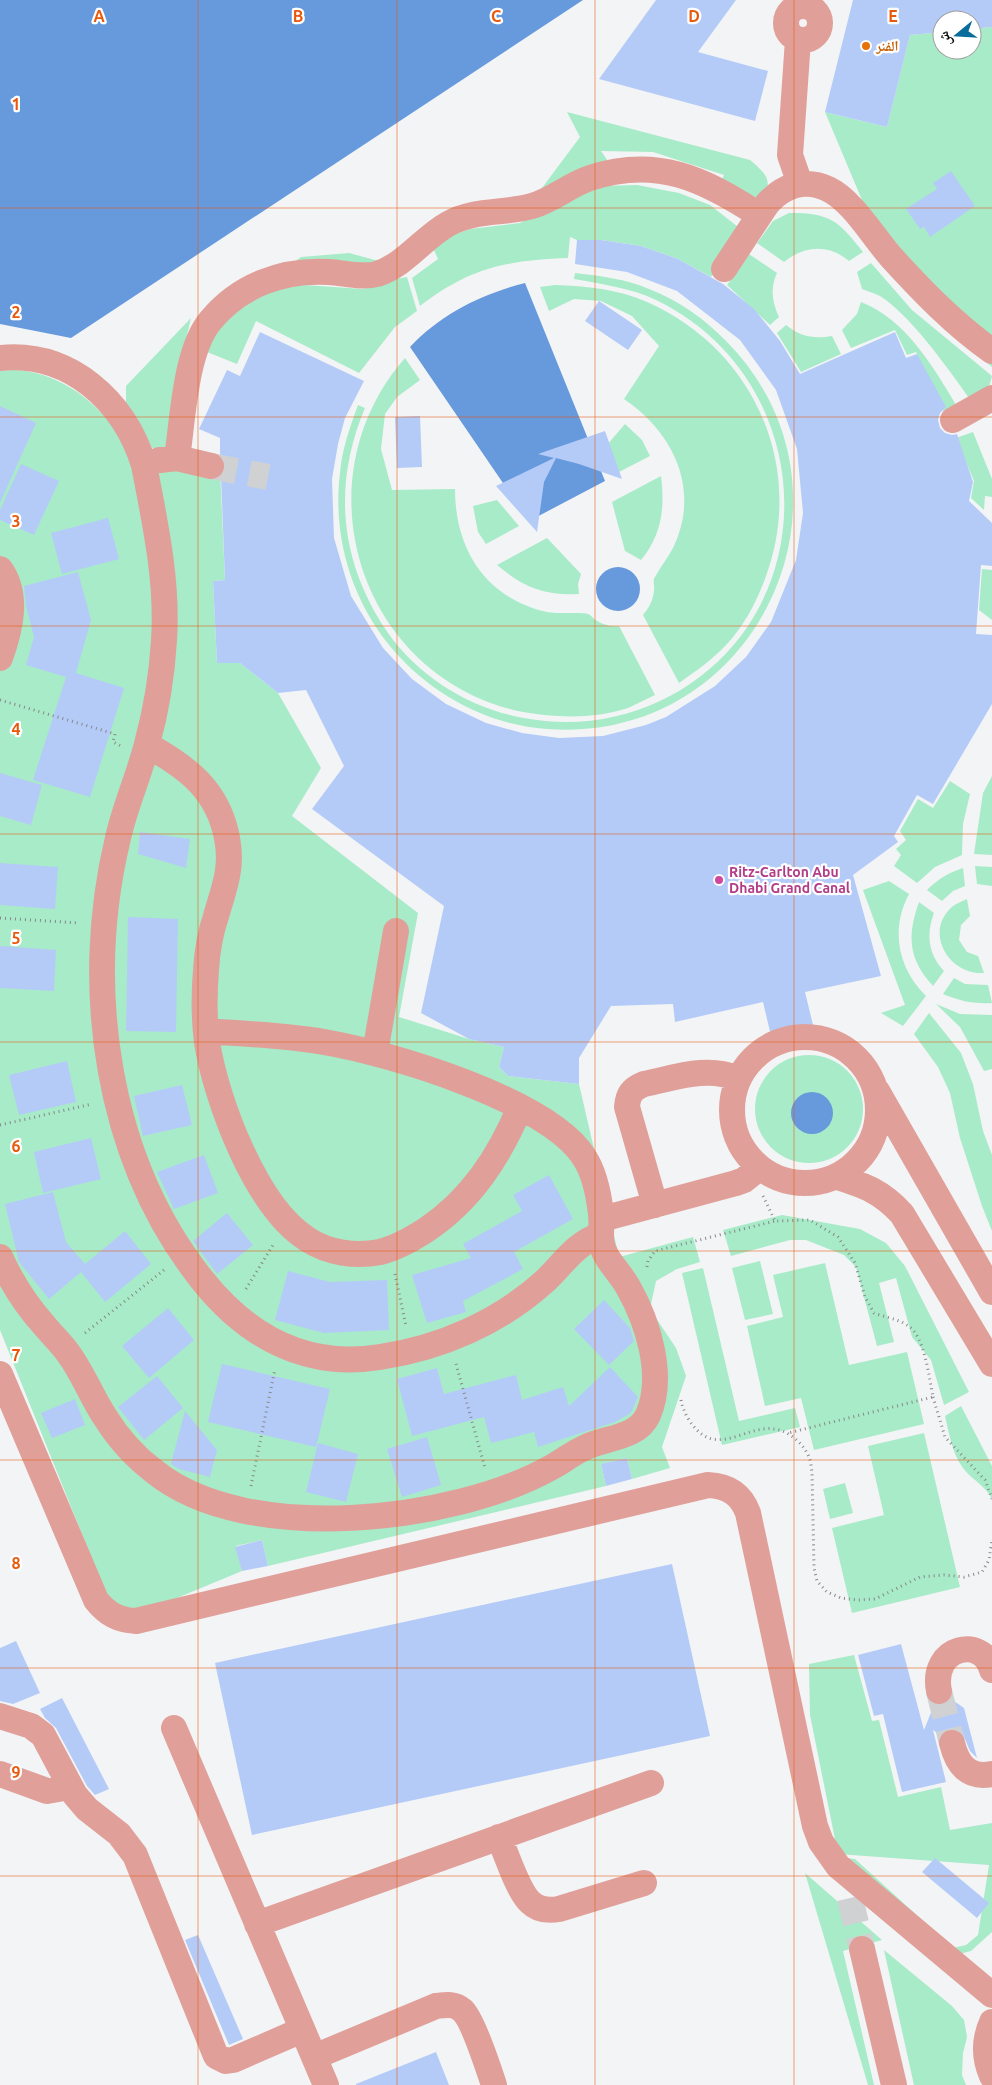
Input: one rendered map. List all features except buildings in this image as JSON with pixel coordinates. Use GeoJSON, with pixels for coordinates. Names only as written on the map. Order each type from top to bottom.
{"type":"FeatureCollection","features":[{"type":"Feature","properties":{"kind":"lane"},"geometry":{"type":"LineString","coordinates":[[800,184],[790,155],[798,40],[786,30],[785,22],[787,15],[792,9],[809,3]]}},
{"type":"Feature","properties":{"kind":"lane"},"geometry":{"type":"LineString","coordinates":[[178,458],[188,380],[199,341],[210,321],[224,307],[258,284],[291,272],[310,270],[352,275],[378,273],[398,263],[448,224],[460,218],[474,214],[502,212],[534,205],[590,178],[626,170],[647,170],[686,176],[721,191],[759,215]]}},
{"type":"Feature","properties":{"kind":"lane"},"geometry":{"type":"LineString","coordinates":[[724,269],[759,215],[775,195],[787,188],[800,184],[819,186],[830,190],[843,200],[886,252],[927,295],[957,324],[992,351]]}},
{"type":"Feature","properties":{"kind":"lane"},"geometry":{"type":"LineString","coordinates":[[0,358],[22,358],[42,361],[79,375],[95,386],[122,416],[139,448],[144,465],[159,547],[165,612],[162,664],[146,750],[118,836],[110,873],[102,954],[106,1032],[116,1098],[126,1137],[150,1198],[184,1255],[216,1297],[247,1326],[280,1345],[306,1354],[355,1360],[379,1358],[411,1351],[449,1339],[499,1315],[544,1281],[601,1227],[654,1205],[736,1183],[756,1171]]}},
{"type":"Feature","properties":{"kind":"lane"},"geometry":{"type":"LineString","coordinates":[[953,420],[992,398]]}},
{"type":"Feature","properties":{"kind":"lane"},"geometry":{"type":"LineString","coordinates":[[144,465],[165,459],[178,458],[211,466]]}},
{"type":"Feature","properties":{"kind":"lane"},"geometry":{"type":"LineString","coordinates":[[0,570],[6,579],[11,599],[6,640],[0,658]]}},
{"type":"Feature","properties":{"kind":"lane"},"geometry":{"type":"LineString","coordinates":[[146,750],[174,760],[189,771],[203,785],[222,819],[227,838],[228,877],[214,920],[207,954],[205,987],[206,1031],[218,1088],[240,1147],[257,1180],[287,1222],[307,1240],[324,1248],[343,1253],[361,1254],[389,1249],[413,1238],[434,1224],[471,1191],[498,1154],[520,1108]]}},
{"type":"Feature","properties":{"kind":"lane"},"geometry":{"type":"LineString","coordinates":[[375,1053],[396,931]]}},
{"type":"Feature","properties":{"kind":"lane"},"geometry":{"type":"LineString","coordinates":[[0,1257],[14,1284],[28,1305],[65,1349],[82,1373],[104,1416],[120,1438],[137,1457],[157,1474],[187,1493],[203,1500],[263,1514],[327,1518],[388,1516],[431,1509],[492,1493],[535,1476],[582,1448],[627,1434],[638,1427],[648,1414],[654,1376],[650,1335],[643,1314],[633,1295],[606,1254],[590,1167],[573,1143],[557,1129],[520,1108],[448,1077],[375,1053],[296,1038],[206,1031]]}},
{"type":"Feature","properties":{"kind":"lane"},"geometry":{"type":"LineString","coordinates":[[874,1086],[878,1108],[876,1128],[868,1148],[854,1165],[836,1176],[821,1182],[805,1184],[788,1182],[756,1171],[738,1142],[733,1127],[731,1111],[732,1094],[738,1079],[755,1055],[767,1046],[780,1040],[808,1036],[823,1038],[837,1043],[849,1051],[868,1073],[992,1292]]}},
{"type":"Feature","properties":{"kind":"lane"},"geometry":{"type":"LineString","coordinates":[[654,1205],[627,1107],[628,1096],[634,1088],[644,1084],[707,1072],[718,1072],[738,1079]]}},
{"type":"Feature","properties":{"kind":"lane"},"geometry":{"type":"LineString","coordinates":[[836,1176],[869,1187],[891,1202],[902,1214],[992,1364]]}},
{"type":"Feature","properties":{"kind":"lane"},"geometry":{"type":"LineString","coordinates":[[0,1374],[96,1600],[104,1610],[114,1617],[125,1620],[136,1621],[708,1485],[719,1485],[730,1489],[744,1503],[748,1513],[815,1826],[821,1842],[838,1866],[992,1995]]}},
{"type":"Feature","properties":{"kind":"lane"},"geometry":{"type":"LineString","coordinates":[[939,1690],[937,1677],[939,1667],[951,1653],[969,1649],[978,1652],[986,1658],[992,1670]]}},
{"type":"Feature","properties":{"kind":"lane"},"geometry":{"type":"LineString","coordinates":[[0,1716],[31,1726],[43,1735],[70,1787],[88,1809],[119,1834],[135,1855],[216,2056],[226,2061],[233,2060],[302,2030]]}},
{"type":"Feature","properties":{"kind":"lane"},"geometry":{"type":"LineString","coordinates":[[174,1728],[326,2085]]}},
{"type":"Feature","properties":{"kind":"lane"},"geometry":{"type":"LineString","coordinates":[[952,1743],[955,1756],[966,1771],[975,1775],[992,1774]]}},
{"type":"Feature","properties":{"kind":"lane"},"geometry":{"type":"LineString","coordinates":[[0,1774],[47,1790],[70,1787]]}},
{"type":"Feature","properties":{"kind":"lane"},"geometry":{"type":"LineString","coordinates":[[257,1924],[651,1783]]}},
{"type":"Feature","properties":{"kind":"lane"},"geometry":{"type":"LineString","coordinates":[[499,1837],[522,1891],[529,1901],[538,1908],[559,1909],[644,1883]]}},
{"type":"Feature","properties":{"kind":"lane"},"geometry":{"type":"LineString","coordinates":[[862,1949],[894,2085]]}},
{"type":"Feature","properties":{"kind":"lane"},"geometry":{"type":"LineString","coordinates":[[314,2057],[436,2006],[450,2004],[462,2010],[466,2015],[494,2085]]}},
{"type":"Feature","properties":{"kind":"lane"},"geometry":{"type":"LineString","coordinates":[[992,2022],[988,2032],[986,2049],[988,2066],[992,2076]]}},
{"type":"Feature","properties":{"kind":"lane"},"geometry":{"type":"LineString","coordinates":[[988,2085],[992,2083]]}},
{"type":"Feature","properties":{"kind":"path"},"geometry":{"type":"LineString","coordinates":[[0,700],[114,734],[112,742],[146,750]]}},
{"type":"Feature","properties":{"kind":"path"},"geometry":{"type":"LineString","coordinates":[[0,918],[104,924]]}},
{"type":"Feature","properties":{"kind":"path"},"geometry":{"type":"LineString","coordinates":[[0,1125],[116,1098]]}},
{"type":"Feature","properties":{"kind":"path"},"geometry":{"type":"LineString","coordinates":[[756,1171],[775,1221]]}},
{"type":"Feature","properties":{"kind":"path"},"geometry":{"type":"LineString","coordinates":[[647,1269],[648,1261],[656,1251],[775,1221],[810,1220],[838,1236],[855,1263],[865,1297],[874,1314],[908,1325],[916,1334],[924,1354],[933,1397],[945,1437],[984,1480],[992,1499]]}},
{"type":"Feature","properties":{"kind":"path"},"geometry":{"type":"LineString","coordinates":[[231,1312],[287,1222]]}},
{"type":"Feature","properties":{"kind":"path"},"geometry":{"type":"LineString","coordinates":[[389,1249],[411,1351]]}},
{"type":"Feature","properties":{"kind":"path"},"geometry":{"type":"LineString","coordinates":[[65,1349],[184,1255]]}},
{"type":"Feature","properties":{"kind":"path"},"geometry":{"type":"LineString","coordinates":[[449,1339],[492,1493]]}},
{"type":"Feature","properties":{"kind":"path"},"geometry":{"type":"LineString","coordinates":[[246,1511],[280,1345]]}},
{"type":"Feature","properties":{"kind":"path"},"geometry":{"type":"LineString","coordinates":[[680,1394],[681,1404],[691,1424],[702,1435],[716,1440],[775,1428],[787,1433],[798,1441],[809,1457],[812,1472],[814,1568],[817,1581],[827,1592],[841,1598],[875,1599],[920,1578],[944,1575],[964,1577],[982,1572],[989,1560],[992,1540]]}},
{"type":"Feature","properties":{"kind":"path"},"geometry":{"type":"LineString","coordinates":[[787,1433],[933,1397]]}},
{"type":"Feature","properties":{"kind":"green space"},"geometry":{"type":"Polygon","coordinates":[[[992,27],[992,367],[953,335],[867,212],[825,112],[887,127],[910,35],[932,33],[932,60],[982,60],[982,28],[992,27]]]}},
{"type":"Feature","properties":{"kind":"green space"},"geometry":{"type":"Polygon","coordinates":[[[567,112],[750,160],[765,174],[767,179],[767,189],[762,203],[717,192],[724,175],[653,152],[601,151],[614,170],[539,192],[580,137],[567,112]]]}},
{"type":"Feature","properties":{"kind":"green space"},"geometry":{"type":"Polygon","coordinates":[[[637,185],[679,193],[710,205],[742,230],[711,277],[678,259],[641,246],[601,240],[577,240],[570,237],[568,258],[526,261],[490,268],[455,283],[420,306],[412,278],[438,259],[433,248],[450,236],[470,229],[520,223],[601,186],[637,185]]]}},
{"type":"Feature","properties":{"kind":"green space"},"geometry":{"type":"Polygon","coordinates":[[[789,213],[803,213],[832,220],[847,232],[863,252],[849,261],[841,255],[825,249],[809,250],[800,252],[784,262],[757,243],[773,221],[789,213]]]}},
{"type":"Feature","properties":{"kind":"green space"},"geometry":{"type":"Polygon","coordinates":[[[349,253],[375,260],[385,266],[275,276],[301,257],[349,253]]]}},
{"type":"Feature","properties":{"kind":"green space"},"geometry":{"type":"Polygon","coordinates":[[[749,254],[777,273],[773,284],[773,295],[779,317],[770,325],[727,285],[749,254]]]}},
{"type":"Feature","properties":{"kind":"green space"},"geometry":{"type":"Polygon","coordinates":[[[871,263],[912,310],[992,376],[988,390],[969,398],[928,343],[904,316],[880,296],[862,289],[857,272],[871,263]]]}},
{"type":"Feature","properties":{"kind":"green space"},"geometry":{"type":"Polygon","coordinates":[[[575,273],[622,280],[660,293],[690,311],[726,341],[770,401],[791,467],[791,534],[772,597],[736,653],[685,696],[622,723],[547,729],[504,721],[464,706],[427,682],[395,652],[367,612],[348,568],[339,521],[338,497],[341,464],[358,405],[365,408],[348,466],[345,495],[346,524],[351,552],[360,579],[372,606],[388,633],[401,649],[431,677],[466,699],[504,714],[542,721],[577,722],[594,720],[628,713],[662,700],[717,663],[755,614],[778,558],[784,499],[775,440],[751,385],[711,337],[656,300],[626,289],[574,279],[575,273]]]}},
{"type":"Feature","properties":{"kind":"green space"},"geometry":{"type":"Polygon","coordinates":[[[407,277],[417,311],[395,327],[359,373],[256,321],[237,364],[202,350],[233,309],[282,287],[305,285],[363,289],[389,280],[407,277]]]}},
{"type":"Feature","properties":{"kind":"green space"},"geometry":{"type":"Polygon","coordinates":[[[555,285],[590,287],[625,294],[647,302],[684,323],[716,349],[742,381],[762,416],[774,454],[779,494],[777,535],[766,576],[754,604],[733,638],[709,660],[679,683],[643,615],[653,598],[654,579],[673,548],[681,526],[684,505],[683,484],[678,464],[657,428],[624,399],[659,346],[632,316],[601,301],[574,299],[549,311],[540,287],[555,285]]]}},
{"type":"Feature","properties":{"kind":"green space"},"geometry":{"type":"Polygon","coordinates":[[[861,302],[891,320],[916,345],[938,375],[956,405],[943,411],[916,352],[907,355],[895,330],[851,348],[842,330],[857,314],[861,302]]]}},
{"type":"Feature","properties":{"kind":"green space"},"geometry":{"type":"Polygon","coordinates":[[[191,318],[176,383],[171,448],[153,449],[126,418],[126,386],[191,318]]]}},
{"type":"Feature","properties":{"kind":"green space"},"geometry":{"type":"Polygon","coordinates":[[[786,325],[808,336],[832,336],[841,354],[801,372],[777,333],[786,325]]]}},
{"type":"Feature","properties":{"kind":"green space"},"geometry":{"type":"Polygon","coordinates":[[[405,358],[420,380],[397,397],[385,414],[381,449],[392,490],[455,489],[456,511],[468,551],[478,568],[491,583],[507,595],[526,605],[547,612],[586,613],[603,624],[619,626],[655,695],[628,708],[589,716],[562,716],[523,712],[467,692],[421,660],[386,618],[362,569],[352,515],[355,461],[372,407],[405,358]]]}},
{"type":"Feature","properties":{"kind":"green space"},"geometry":{"type":"Polygon","coordinates":[[[12,370],[37,373],[72,388],[105,417],[144,465],[220,468],[225,580],[213,581],[217,663],[240,663],[278,693],[321,768],[292,816],[418,913],[399,1017],[469,1039],[504,1047],[499,1067],[508,1076],[579,1084],[619,1257],[693,1237],[700,1262],[677,1269],[656,1281],[650,1309],[676,1348],[686,1376],[662,1447],[670,1468],[632,1479],[627,1458],[601,1464],[606,1486],[268,1566],[262,1540],[236,1546],[242,1571],[136,1615],[110,1604],[0,1330],[0,371],[12,370]]]}},
{"type":"Feature","properties":{"kind":"green space"},"geometry":{"type":"Polygon","coordinates":[[[625,424],[642,440],[650,456],[617,473],[607,445],[625,424]]]}},
{"type":"Feature","properties":{"kind":"green space"},"geometry":{"type":"Polygon","coordinates":[[[973,432],[992,479],[992,497],[985,496],[984,510],[971,498],[974,481],[956,438],[973,432]]]}},
{"type":"Feature","properties":{"kind":"green space"},"geometry":{"type":"Polygon","coordinates":[[[661,476],[663,499],[658,531],[654,541],[641,560],[625,551],[612,502],[661,476]]]}},
{"type":"Feature","properties":{"kind":"green space"},"geometry":{"type":"Polygon","coordinates":[[[497,500],[519,526],[486,544],[478,532],[473,506],[497,500]]]}},
{"type":"Feature","properties":{"kind":"green space"},"geometry":{"type":"Polygon","coordinates":[[[547,538],[581,574],[578,584],[579,594],[545,592],[535,589],[516,579],[497,565],[547,538]]]}},
{"type":"Feature","properties":{"kind":"green space"},"geometry":{"type":"Polygon","coordinates":[[[982,569],[992,570],[992,620],[979,610],[982,569]]]}},
{"type":"Feature","properties":{"kind":"green space"},"geometry":{"type":"Polygon","coordinates":[[[992,776],[992,855],[974,854],[983,793],[992,776]]]}},
{"type":"Feature","properties":{"kind":"green space"},"geometry":{"type":"Polygon","coordinates":[[[950,781],[970,794],[963,824],[962,855],[935,867],[917,883],[894,866],[901,855],[896,849],[906,840],[900,831],[918,799],[933,808],[950,781]]]}},
{"type":"Feature","properties":{"kind":"green space"},"geometry":{"type":"Polygon","coordinates":[[[975,866],[992,867],[992,886],[977,884],[975,866]]]}},
{"type":"Feature","properties":{"kind":"green space"},"geometry":{"type":"Polygon","coordinates":[[[963,868],[965,886],[953,891],[942,901],[927,890],[944,877],[963,868]]]}},
{"type":"Feature","properties":{"kind":"green space"},"geometry":{"type":"Polygon","coordinates":[[[889,881],[909,894],[900,921],[900,948],[903,961],[909,973],[916,985],[926,996],[903,1026],[881,1013],[905,1005],[863,890],[889,881]]]}},
{"type":"Feature","properties":{"kind":"green space"},"geometry":{"type":"Polygon","coordinates":[[[967,899],[970,916],[961,925],[959,940],[967,952],[978,956],[984,973],[971,972],[960,967],[950,959],[940,939],[940,927],[944,916],[953,906],[967,899]]]}},
{"type":"Feature","properties":{"kind":"green space"},"geometry":{"type":"Polygon","coordinates":[[[919,902],[934,913],[929,936],[930,944],[935,958],[944,971],[933,986],[914,957],[912,947],[913,926],[919,902]]]}},
{"type":"Feature","properties":{"kind":"green space"},"geometry":{"type":"Polygon","coordinates":[[[954,978],[965,984],[988,985],[992,1003],[967,1001],[943,994],[954,978]]]}},
{"type":"Feature","properties":{"kind":"green space"},"geometry":{"type":"Polygon","coordinates":[[[936,1004],[960,1014],[992,1015],[992,1069],[984,1071],[960,1027],[936,1004]]]}},
{"type":"Feature","properties":{"kind":"green space"},"geometry":{"type":"Polygon","coordinates":[[[929,1013],[961,1053],[973,1084],[983,1131],[992,1155],[992,1231],[960,1138],[950,1093],[938,1067],[914,1034],[929,1013]]]}},
{"type":"Feature","properties":{"kind":"green space"},"geometry":{"type":"Polygon","coordinates":[[[809,1055],[830,1059],[847,1071],[859,1088],[863,1109],[859,1130],[847,1147],[830,1159],[809,1163],[788,1159],[771,1147],[759,1130],[755,1109],[759,1088],[771,1071],[788,1059],[809,1055]]]}},
{"type":"Feature","properties":{"kind":"green space"},"geometry":{"type":"Polygon","coordinates":[[[782,1215],[860,1229],[886,1243],[905,1266],[969,1392],[944,1405],[931,1360],[912,1337],[896,1278],[879,1283],[894,1342],[877,1346],[856,1267],[844,1255],[806,1240],[790,1240],[731,1256],[723,1230],[782,1215]]]}},
{"type":"Feature","properties":{"kind":"green space"},"geometry":{"type":"Polygon","coordinates":[[[760,1261],[773,1314],[745,1320],[732,1268],[760,1261]]]}},
{"type":"Feature","properties":{"kind":"green space"},"geometry":{"type":"Polygon","coordinates":[[[825,1263],[849,1365],[907,1352],[924,1424],[814,1450],[801,1398],[765,1406],[747,1326],[783,1317],[773,1275],[825,1263]]]}},
{"type":"Feature","properties":{"kind":"green space"},"geometry":{"type":"Polygon","coordinates":[[[703,1268],[739,1421],[795,1408],[800,1427],[722,1445],[682,1273],[703,1268]]]}},
{"type":"Feature","properties":{"kind":"green space"},"geometry":{"type":"Polygon","coordinates":[[[961,1406],[992,1466],[992,1499],[986,1490],[963,1468],[954,1449],[945,1416],[961,1406]]]}},
{"type":"Feature","properties":{"kind":"green space"},"geometry":{"type":"Polygon","coordinates":[[[924,1433],[960,1587],[852,1613],[832,1528],[884,1515],[868,1446],[924,1433]]]}},
{"type":"Feature","properties":{"kind":"green space"},"geometry":{"type":"Polygon","coordinates":[[[845,1483],[853,1513],[830,1519],[823,1489],[845,1483]]]}},
{"type":"Feature","properties":{"kind":"green space"},"geometry":{"type":"Polygon","coordinates":[[[854,1655],[872,1721],[879,1720],[898,1797],[941,1787],[950,1830],[992,1823],[992,1932],[971,1951],[952,1956],[836,1857],[855,1859],[953,1948],[966,1945],[978,1935],[989,1865],[838,1854],[810,1715],[809,1664],[854,1655]]]}},
{"type":"Feature","properties":{"kind":"green space"},"geometry":{"type":"Polygon","coordinates":[[[805,1873],[882,1940],[843,1951],[874,2085],[868,2085],[805,1873]]]}},
{"type":"Feature","properties":{"kind":"green space"},"geometry":{"type":"Polygon","coordinates":[[[884,1950],[952,2006],[964,2020],[967,2037],[963,2053],[962,2075],[966,2085],[914,2085],[884,1950]]]}},
{"type":"Feature","properties":{"kind":"water"},"geometry":{"type":"Polygon","coordinates":[[[0,0],[583,0],[71,338],[0,324],[0,0]]]}},
{"type":"Feature","properties":{"kind":"water"},"geometry":{"type":"Polygon","coordinates":[[[525,283],[605,481],[529,521],[410,347],[435,324],[463,306],[493,293],[525,283]]]}},
{"type":"Feature","properties":{"kind":"water"},"geometry":{"type":"Polygon","coordinates":[[[618,567],[630,571],[636,577],[640,589],[636,601],[630,607],[618,611],[606,607],[600,601],[596,589],[600,577],[606,571],[618,567]]]}},
{"type":"Feature","properties":{"kind":"water"},"geometry":{"type":"Polygon","coordinates":[[[816,1092],[824,1095],[830,1101],[833,1113],[830,1125],[824,1131],[808,1134],[800,1131],[794,1125],[791,1109],[794,1101],[800,1095],[816,1092]]]}},
{"type":"Feature","properties":{"kind":"tunnel"},"geometry":{"type":"LineString","coordinates":[[211,466],[268,477]]}},
{"type":"Feature","properties":{"kind":"tunnel"},"geometry":{"type":"LineString","coordinates":[[939,1691],[952,1743]]}},
{"type":"Feature","properties":{"kind":"tunnel"},"geometry":{"type":"LineString","coordinates":[[850,1898],[862,1949]]}},
{"type":"Feature","properties":{"kind":"place","name":"الفنر"},"geometry":{"type":"Point","coordinates":[866,46]}},
{"type":"Feature","properties":{"kind":"place","name":"Ritz-Carlton Abu Dhabi Grand Canal"},"geometry":{"type":"Point","coordinates":[719,880]}}]}
